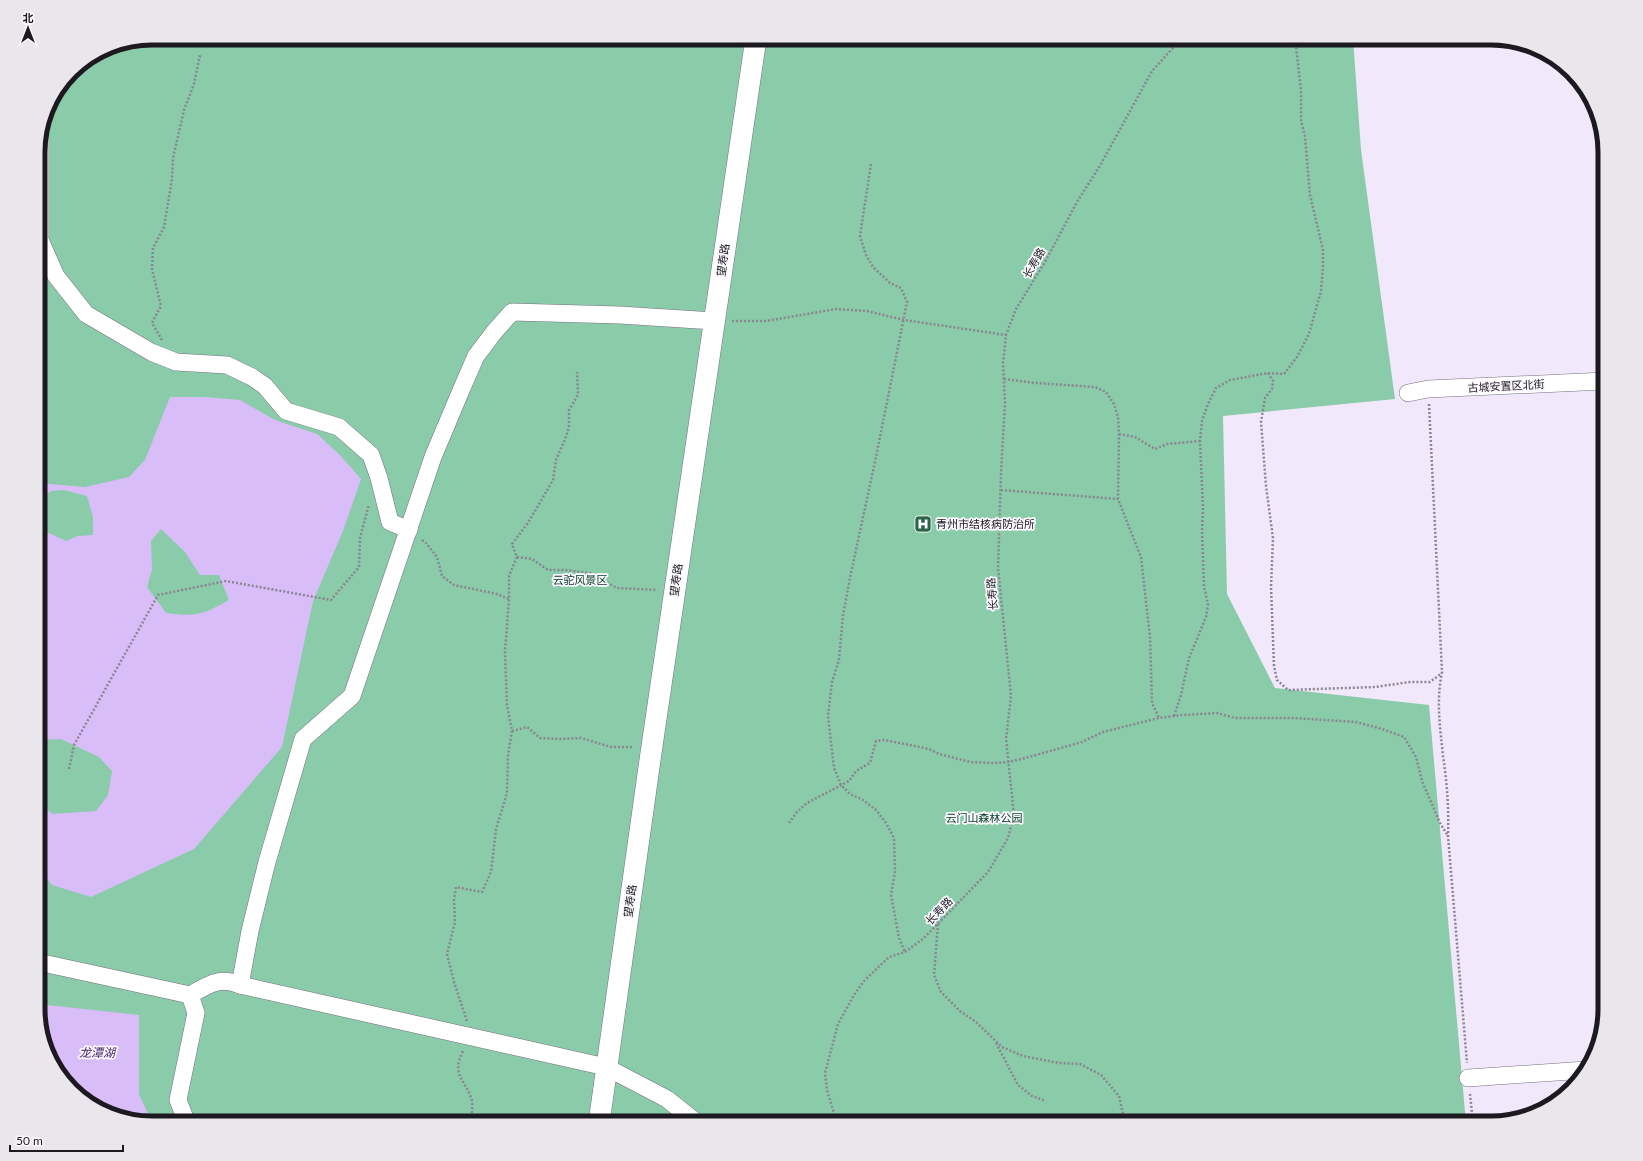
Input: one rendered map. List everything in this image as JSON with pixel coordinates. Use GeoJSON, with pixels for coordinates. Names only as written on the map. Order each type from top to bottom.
{"type":"FeatureCollection","features":[{"type":"Feature","properties":{"kind":"street","name":"望寿路"},"geometry":{"type":"LineString","coordinates":[[601,1116],[606,1067],[651,753],[755,45]]}},
{"type":"Feature","properties":{"kind":"street"},"geometry":{"type":"LineString","coordinates":[[45,251],[56,276],[86,314],[151,352],[176,362],[227,365],[252,377],[264,386],[286,411],[339,428],[371,455],[379,478],[390,522],[409,530]]}},
{"type":"Feature","properties":{"kind":"street"},"geometry":{"type":"LineString","coordinates":[[240,985],[250,931],[267,862],[303,739],[352,696],[434,457],[476,356],[512,312],[620,315],[714,321]]}},
{"type":"Feature","properties":{"kind":"street","name":"古城安置区北街"},"geometry":{"type":"LineString","coordinates":[[1408,393],[1428,390],[1598,380]]}},
{"type":"Feature","properties":{"kind":"street"},"geometry":{"type":"LineString","coordinates":[[45,964],[190,995],[214,982],[232,982],[606,1067],[667,1099],[688,1116]]}},
{"type":"Feature","properties":{"kind":"street"},"geometry":{"type":"LineString","coordinates":[[184,1116],[178,1100],[196,1013],[190,995]]}},
{"type":"Feature","properties":{"kind":"street"},"geometry":{"type":"LineString","coordinates":[[1468,1078],[1578,1071]]}},
{"type":"Feature","properties":{"kind":"path","name":"长寿路"},"geometry":{"type":"LineString","coordinates":[[834,1116],[827,1090],[825,1073],[838,1024],[864,981],[889,957],[905,952],[924,938],[988,872],[1008,838],[1014,815],[1006,739],[1011,696],[998,568],[1005,402],[1003,362],[1006,335],[1016,309],[1045,262],[1077,202],[1118,133],[1152,71],[1176,45]]}},
{"type":"Feature","properties":{"kind":"path"},"geometry":{"type":"LineString","coordinates":[[1174,716],[1189,658],[1206,617],[1208,605],[1204,586],[1200,441],[1202,421],[1216,388],[1230,380],[1268,373],[1284,374],[1297,357],[1306,340],[1315,316],[1321,291],[1323,250],[1310,195],[1305,137],[1301,120],[1301,90],[1296,45]]}},
{"type":"Feature","properties":{"kind":"path"},"geometry":{"type":"LineString","coordinates":[[176,362],[152,323],[161,306],[152,269],[153,248],[164,227],[172,179],[173,158],[178,133],[184,110],[194,84],[200,55]]}},
{"type":"Feature","properties":{"kind":"path"},"geometry":{"type":"LineString","coordinates":[[871,164],[860,236],[866,255],[873,267],[890,283],[901,288],[907,302],[851,573],[843,615],[839,660],[832,682],[828,716],[834,768],[841,785],[850,794],[863,800],[876,810],[886,823],[894,838],[895,872],[892,895],[899,938],[905,952]]}},
{"type":"Feature","properties":{"kind":"path"},"geometry":{"type":"LineString","coordinates":[[714,321],[766,322],[836,309],[867,311],[904,320],[1006,335]]}},
{"type":"Feature","properties":{"kind":"path"},"geometry":{"type":"LineString","coordinates":[[471,1116],[472,1101],[459,1074],[460,1059],[471,1037],[447,954],[455,922],[454,900],[456,887],[482,892],[491,872],[496,829],[507,793],[508,755],[512,731],[507,705],[506,652],[509,576],[517,557],[512,544],[528,523],[553,480],[556,460],[569,427],[569,410],[578,395],[577,372]]}},
{"type":"Feature","properties":{"kind":"path"},"geometry":{"type":"LineString","coordinates":[[1268,373],[1273,381],[1272,390],[1264,398],[1262,422],[1266,486],[1273,538],[1271,563],[1272,630],[1274,666],[1277,680],[1288,690],[1375,687],[1410,682],[1430,682],[1442,672]]}},
{"type":"Feature","properties":{"kind":"path"},"geometry":{"type":"LineString","coordinates":[[1004,379],[1095,387],[1106,392],[1114,404],[1118,417],[1119,434],[1118,500],[1141,557],[1150,637],[1152,703],[1159,718]]}},
{"type":"Feature","properties":{"kind":"path"},"geometry":{"type":"LineString","coordinates":[[1428,390],[1442,672],[1438,692],[1438,718],[1446,780],[1449,816],[1448,836],[1472,1116]]}},
{"type":"Feature","properties":{"kind":"path"},"geometry":{"type":"LineString","coordinates":[[1119,434],[1135,437],[1155,449],[1167,444],[1200,441]]}},
{"type":"Feature","properties":{"kind":"path"},"geometry":{"type":"LineString","coordinates":[[69,769],[74,745],[158,595],[226,581],[331,600],[359,568],[360,538],[372,495],[379,478]]}},
{"type":"Feature","properties":{"kind":"path"},"geometry":{"type":"LineString","coordinates":[[1001,490],[1118,500]]}},
{"type":"Feature","properties":{"kind":"path"},"geometry":{"type":"LineString","coordinates":[[409,530],[426,543],[436,557],[442,576],[454,585],[497,594],[509,599]]}},
{"type":"Feature","properties":{"kind":"path"},"geometry":{"type":"LineString","coordinates":[[517,557],[532,559],[548,570],[566,570],[590,573],[617,588],[635,588],[675,592]]}},
{"type":"Feature","properties":{"kind":"path"},"geometry":{"type":"LineString","coordinates":[[790,823],[797,812],[807,803],[849,781],[856,771],[870,763],[876,741],[885,740],[929,749],[939,754],[970,762],[1009,762],[1082,742],[1104,732],[1159,718],[1217,713],[1235,718],[1294,718],[1356,722],[1404,737],[1416,757],[1422,781],[1440,823],[1448,836]]}},
{"type":"Feature","properties":{"kind":"path"},"geometry":{"type":"LineString","coordinates":[[512,731],[527,727],[540,738],[581,738],[611,747],[634,747],[651,753]]}},
{"type":"Feature","properties":{"kind":"path"},"geometry":{"type":"LineString","coordinates":[[938,924],[934,975],[941,992],[1002,1047],[1023,1056],[1059,1063],[1080,1064],[1101,1074],[1119,1096],[1123,1116]]}},
{"type":"Feature","properties":{"kind":"path"},"geometry":{"type":"LineString","coordinates":[[995,1040],[1018,1085],[1032,1096],[1046,1101]]}},
{"type":"Feature","properties":{"kind":"green space","name":"云驼风景区"},"geometry":{"type":"Polygon","coordinates":[[[145,45],[1354,45],[1361,150],[1395,399],[1223,416],[1227,594],[1275,688],[1429,705],[1465,1116],[145,1116],[131,1114],[105,1105],[87,1094],[76,1085],[67,1074],[53,1050],[47,1030],[45,1016],[45,145],[47,131],[53,111],[63,93],[76,76],[93,63],[118,51],[145,45]]]}},
{"type":"Feature","properties":{"kind":"water"},"geometry":{"type":"Polygon","coordinates":[[[170,397],[204,397],[240,400],[275,420],[317,434],[340,455],[361,479],[343,531],[313,601],[282,747],[194,849],[91,897],[52,885],[45,876],[45,808],[52,814],[96,811],[108,795],[112,771],[99,757],[61,739],[45,740],[45,535],[49,533],[66,541],[78,536],[93,535],[93,517],[87,496],[64,490],[51,491],[45,496],[45,484],[85,487],[129,477],[145,460],[170,397]],[[161,529],[151,541],[152,569],[147,587],[166,613],[185,615],[199,614],[229,600],[219,575],[200,575],[185,552],[161,529]]]}},
{"type":"Feature","properties":{"kind":"water","name":"龙潭湖"},"geometry":{"type":"Polygon","coordinates":[[[45,1005],[139,1015],[139,1094],[149,1116],[131,1114],[105,1105],[76,1085],[59,1062],[53,1050],[47,1030],[45,1005]]]}},
{"type":"Feature","properties":{"kind":"place","name":"青州市结核病防治所"},"geometry":{"type":"Point","coordinates":[923,524]}},
{"type":"Feature","properties":{"kind":"park label","name":"云门山森林公园"},"geometry":{"type":"Point","coordinates":[984,818]}}]}
